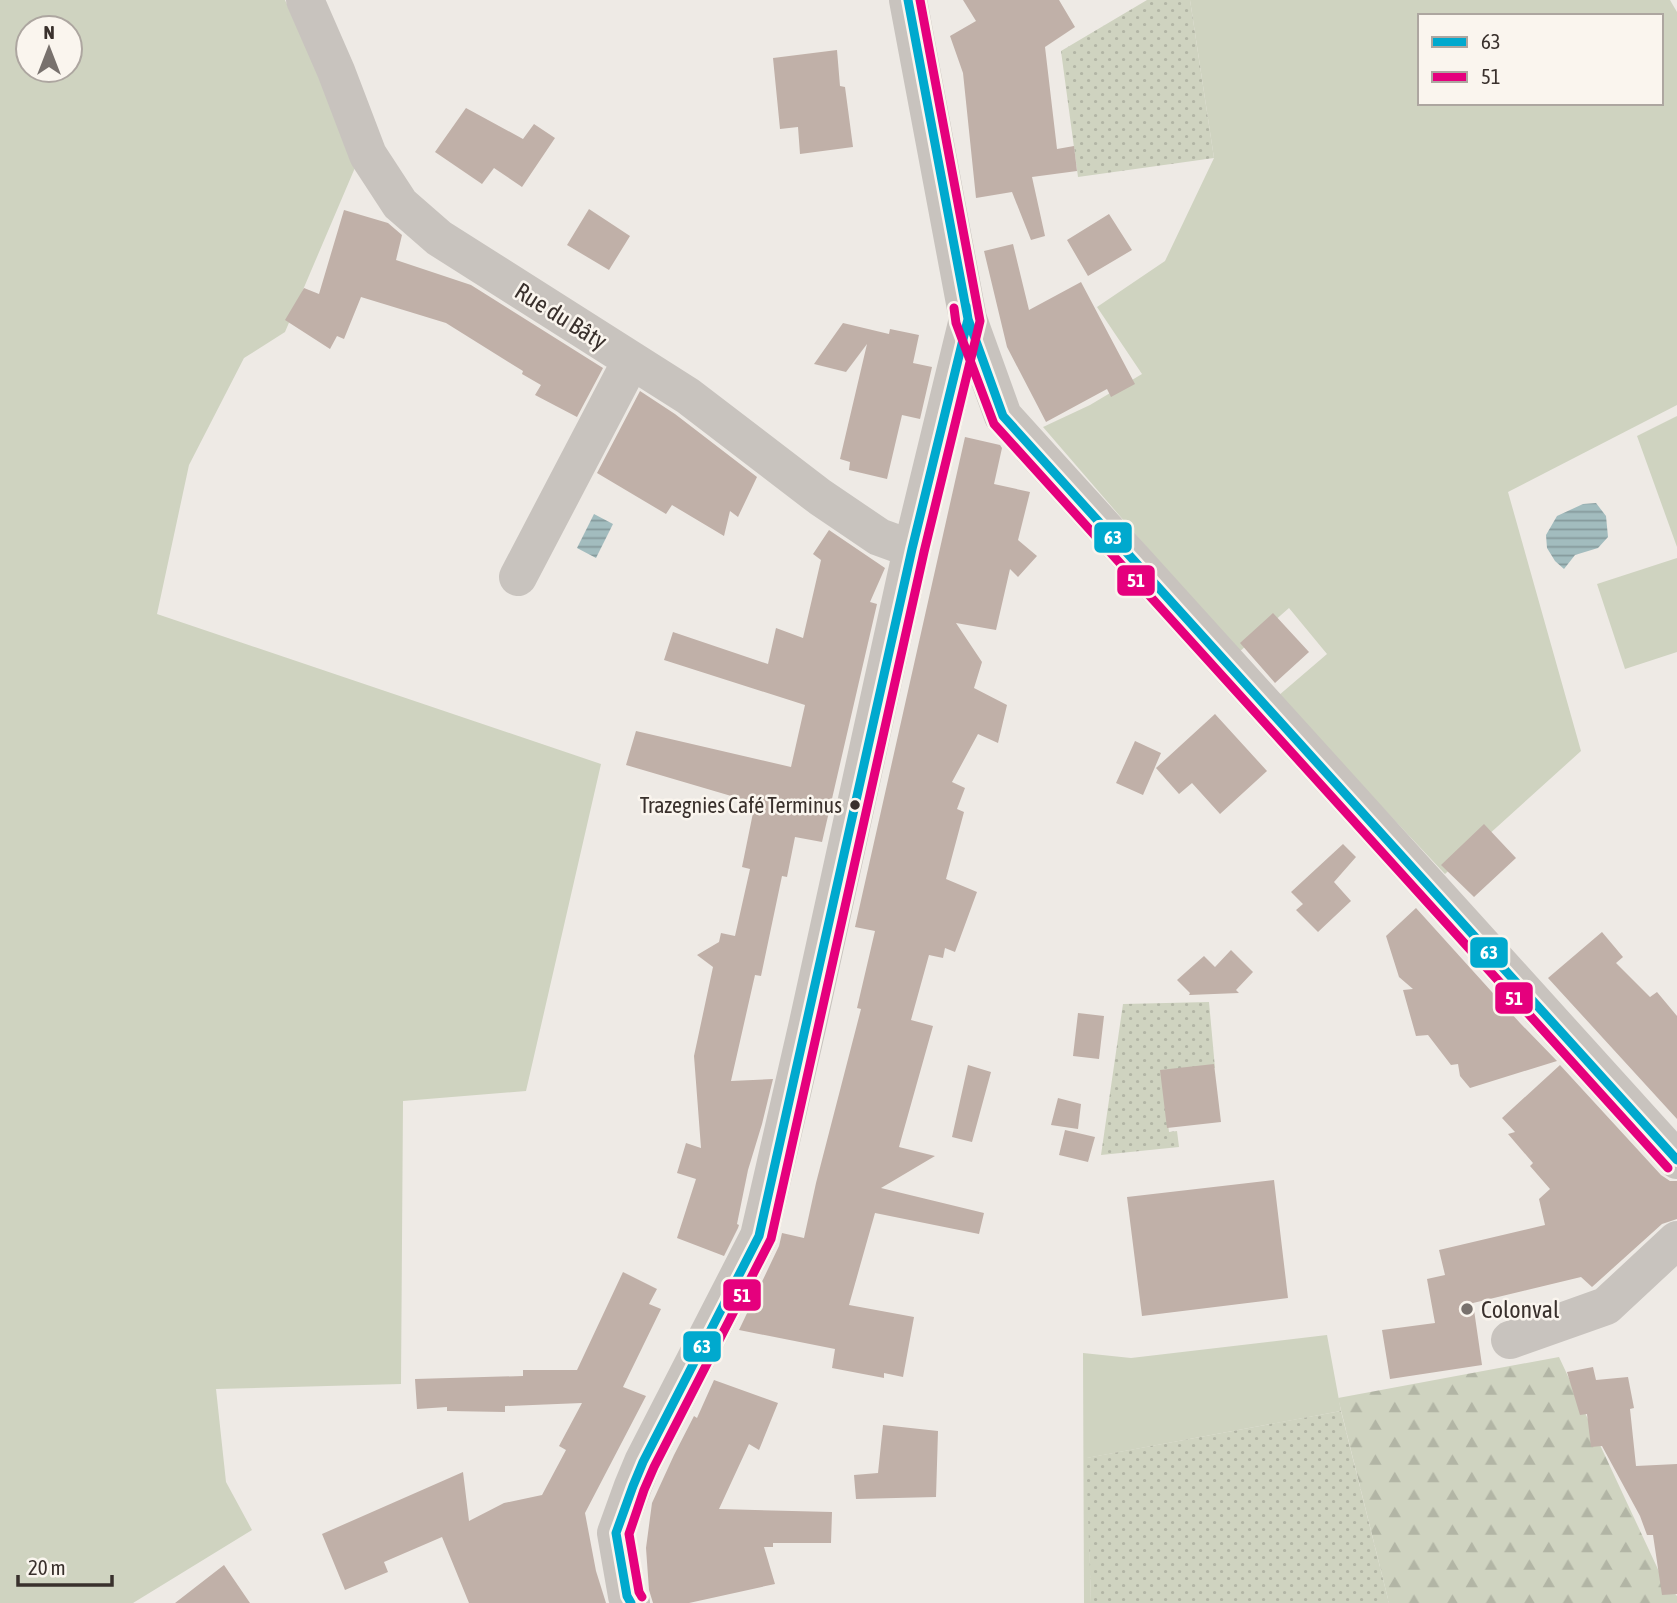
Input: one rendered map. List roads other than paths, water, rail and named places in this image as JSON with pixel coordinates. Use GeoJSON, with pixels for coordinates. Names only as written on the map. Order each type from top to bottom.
{"type":"FeatureCollection","features":[{"type":"Feature","properties":{"kind":"street","name":"Rue du Bâty"},"geometry":{"type":"LineString","coordinates":[[305,0],[368,155],[400,204],[439,239],[688,396],[820,497],[879,537],[912,549]]}},
{"type":"Feature","properties":{"kind":"street"},"geometry":{"type":"LineString","coordinates":[[908,0],[968,319],[1003,416],[1677,1160]]}},
{"type":"Feature","properties":{"kind":"street"},"geometry":{"type":"LineString","coordinates":[[631,1603],[627,1596],[616,1533],[643,1461],[758,1236],[808,1023],[912,549],[968,319]]}},
{"type":"Feature","properties":{"kind":"street"},"geometry":{"type":"LineString","coordinates":[[518,577],[631,361]]}},
{"type":"Feature","properties":{"kind":"street"},"geometry":{"type":"LineString","coordinates":[[1510,1340],[1606,1306],[1677,1240]]}},
{"type":"Feature","properties":{"kind":"water"},"geometry":{"type":"Polygon","coordinates":[[[1596,503],[1606,516],[1608,537],[1598,548],[1575,555],[1564,569],[1547,548],[1546,535],[1557,516],[1583,504],[1596,503]]]}},
{"type":"Feature","properties":{"kind":"water"},"geometry":{"type":"Polygon","coordinates":[[[594,514],[613,524],[596,558],[577,548],[594,514]]]}},
{"type":"Feature","properties":{"kind":"place","name":"Trazegnies Café Terminus"},"geometry":{"type":"Point","coordinates":[855,805]}},
{"type":"Feature","properties":{"kind":"place","name":"Colonval"},"geometry":{"type":"Point","coordinates":[1467,1309]}}]}
